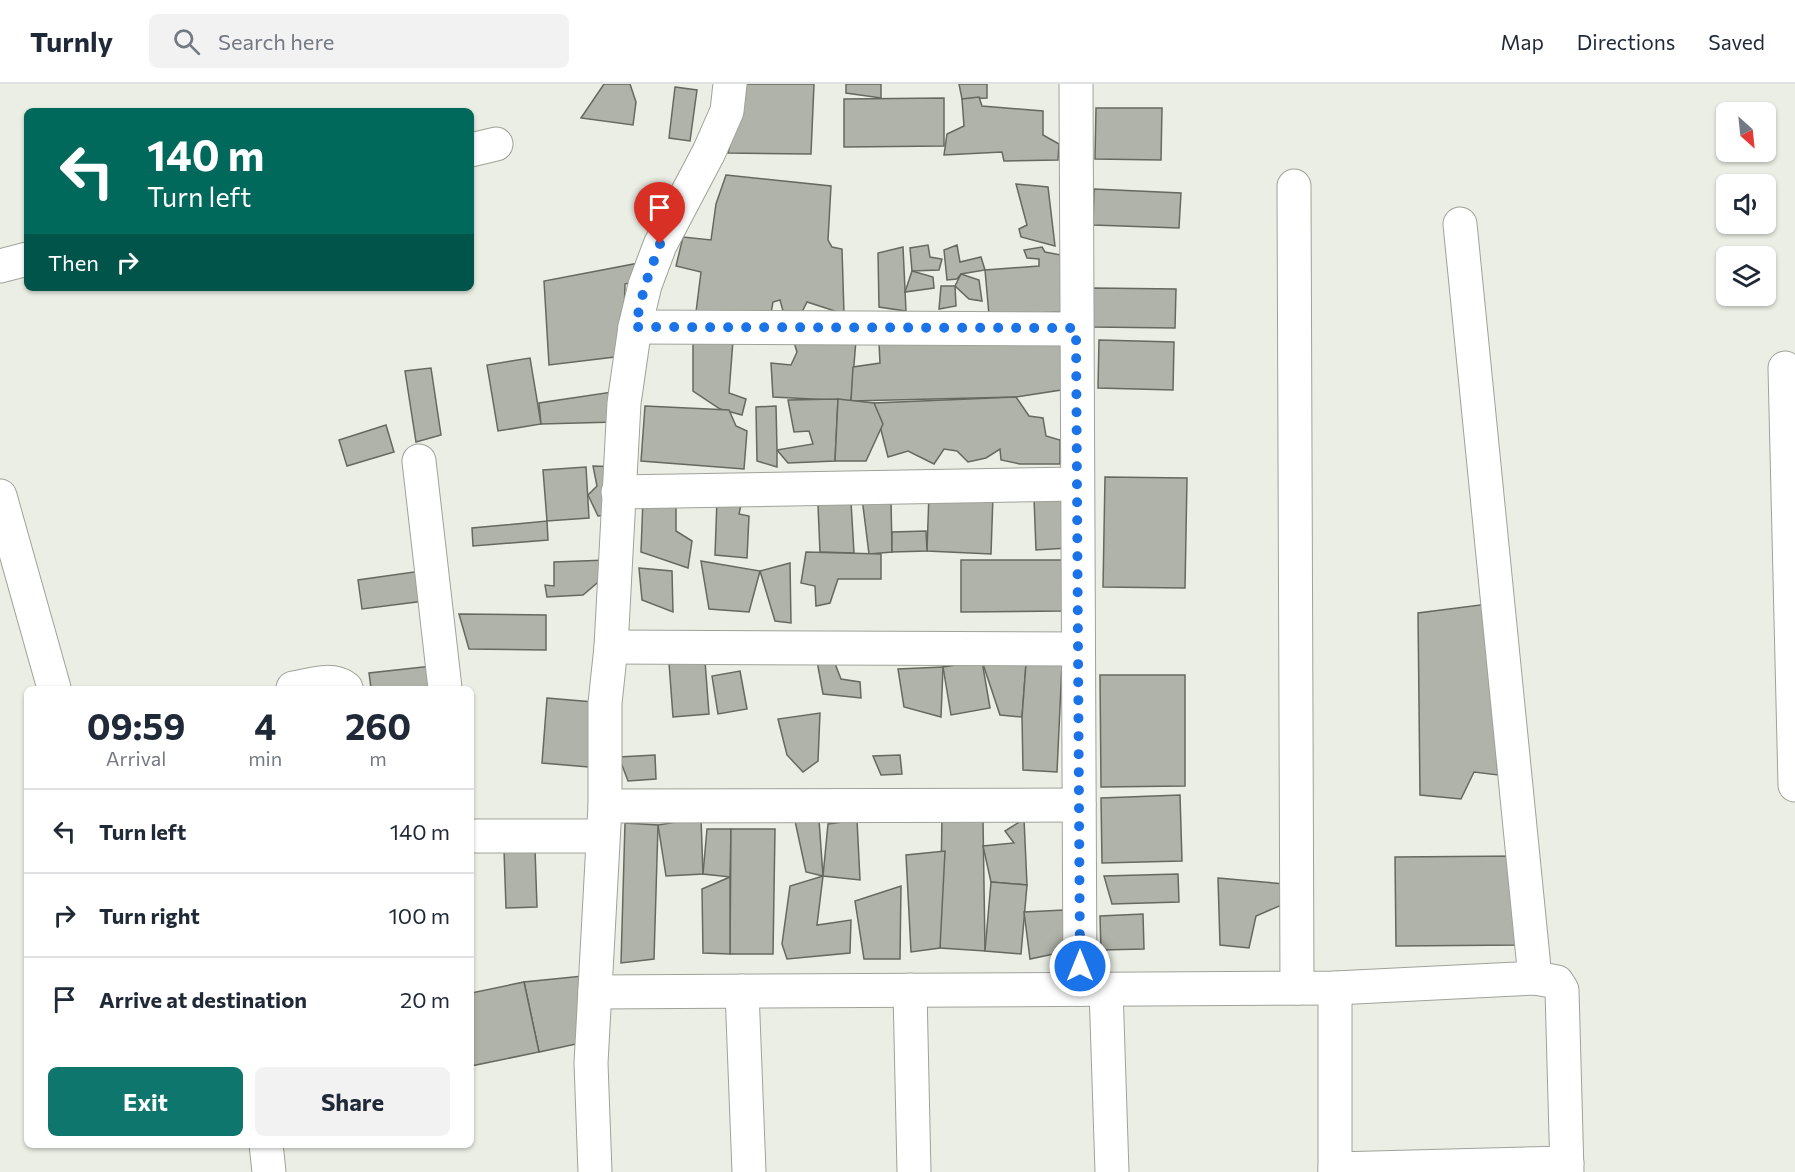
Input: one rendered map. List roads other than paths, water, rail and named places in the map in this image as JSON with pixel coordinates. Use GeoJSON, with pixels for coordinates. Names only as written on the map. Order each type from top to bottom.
{"type":"FeatureCollection","features":[{"type":"Feature","properties":{"kind":"street"},"geometry":{"type":"LineString","coordinates":[[595,1172],[591,1063],[604,821],[605,703],[611,647],[624,403],[635,327],[645,285],[660,244],[709,152],[727,111],[730,84]]}},
{"type":"Feature","properties":{"kind":"street"},"geometry":{"type":"LineString","coordinates":[[1076,84],[1079,805],[1093,989],[1112,1172]]}},
{"type":"Feature","properties":{"kind":"street"},"geometry":{"type":"LineString","coordinates":[[1294,186],[1297,988]]}},
{"type":"Feature","properties":{"kind":"street"},"geometry":{"type":"LineString","coordinates":[[1460,224],[1535,978]]}},
{"type":"Feature","properties":{"kind":"street"},"geometry":{"type":"LineString","coordinates":[[0,266],[24,260]]}},
{"type":"Feature","properties":{"kind":"street"},"geometry":{"type":"LineString","coordinates":[[635,327],[1076,328]]}},
{"type":"Feature","properties":{"kind":"street"},"geometry":{"type":"LineString","coordinates":[[1785,368],[1795,785]]}},
{"type":"Feature","properties":{"kind":"street"},"geometry":{"type":"LineString","coordinates":[[419,461],[445,686]]}},
{"type":"Feature","properties":{"kind":"street"},"geometry":{"type":"LineString","coordinates":[[618,492],[1076,484]]}},
{"type":"Feature","properties":{"kind":"street"},"geometry":{"type":"LineString","coordinates":[[0,496],[53,686]]}},
{"type":"Feature","properties":{"kind":"street"},"geometry":{"type":"LineString","coordinates":[[611,647],[1078,649]]}},
{"type":"Feature","properties":{"kind":"street"},"geometry":{"type":"LineString","coordinates":[[304,686],[326,682],[339,683],[343,686]]}},
{"type":"Feature","properties":{"kind":"street"},"geometry":{"type":"LineString","coordinates":[[474,836],[604,821],[1079,805]]}},
{"type":"Feature","properties":{"kind":"street"},"geometry":{"type":"LineString","coordinates":[[595,992],[1335,988],[1535,978],[1557,982],[1562,990],[1567,1168],[1335,1170],[1335,988]]}},
{"type":"Feature","properties":{"kind":"street"},"geometry":{"type":"LineString","coordinates":[[910,990],[914,1172]]}},
{"type":"Feature","properties":{"kind":"street"},"geometry":{"type":"LineString","coordinates":[[742,991],[749,1172]]}},
{"type":"Feature","properties":{"kind":"street"},"geometry":{"type":"LineString","coordinates":[[266,1148],[269,1172]]}}]}
